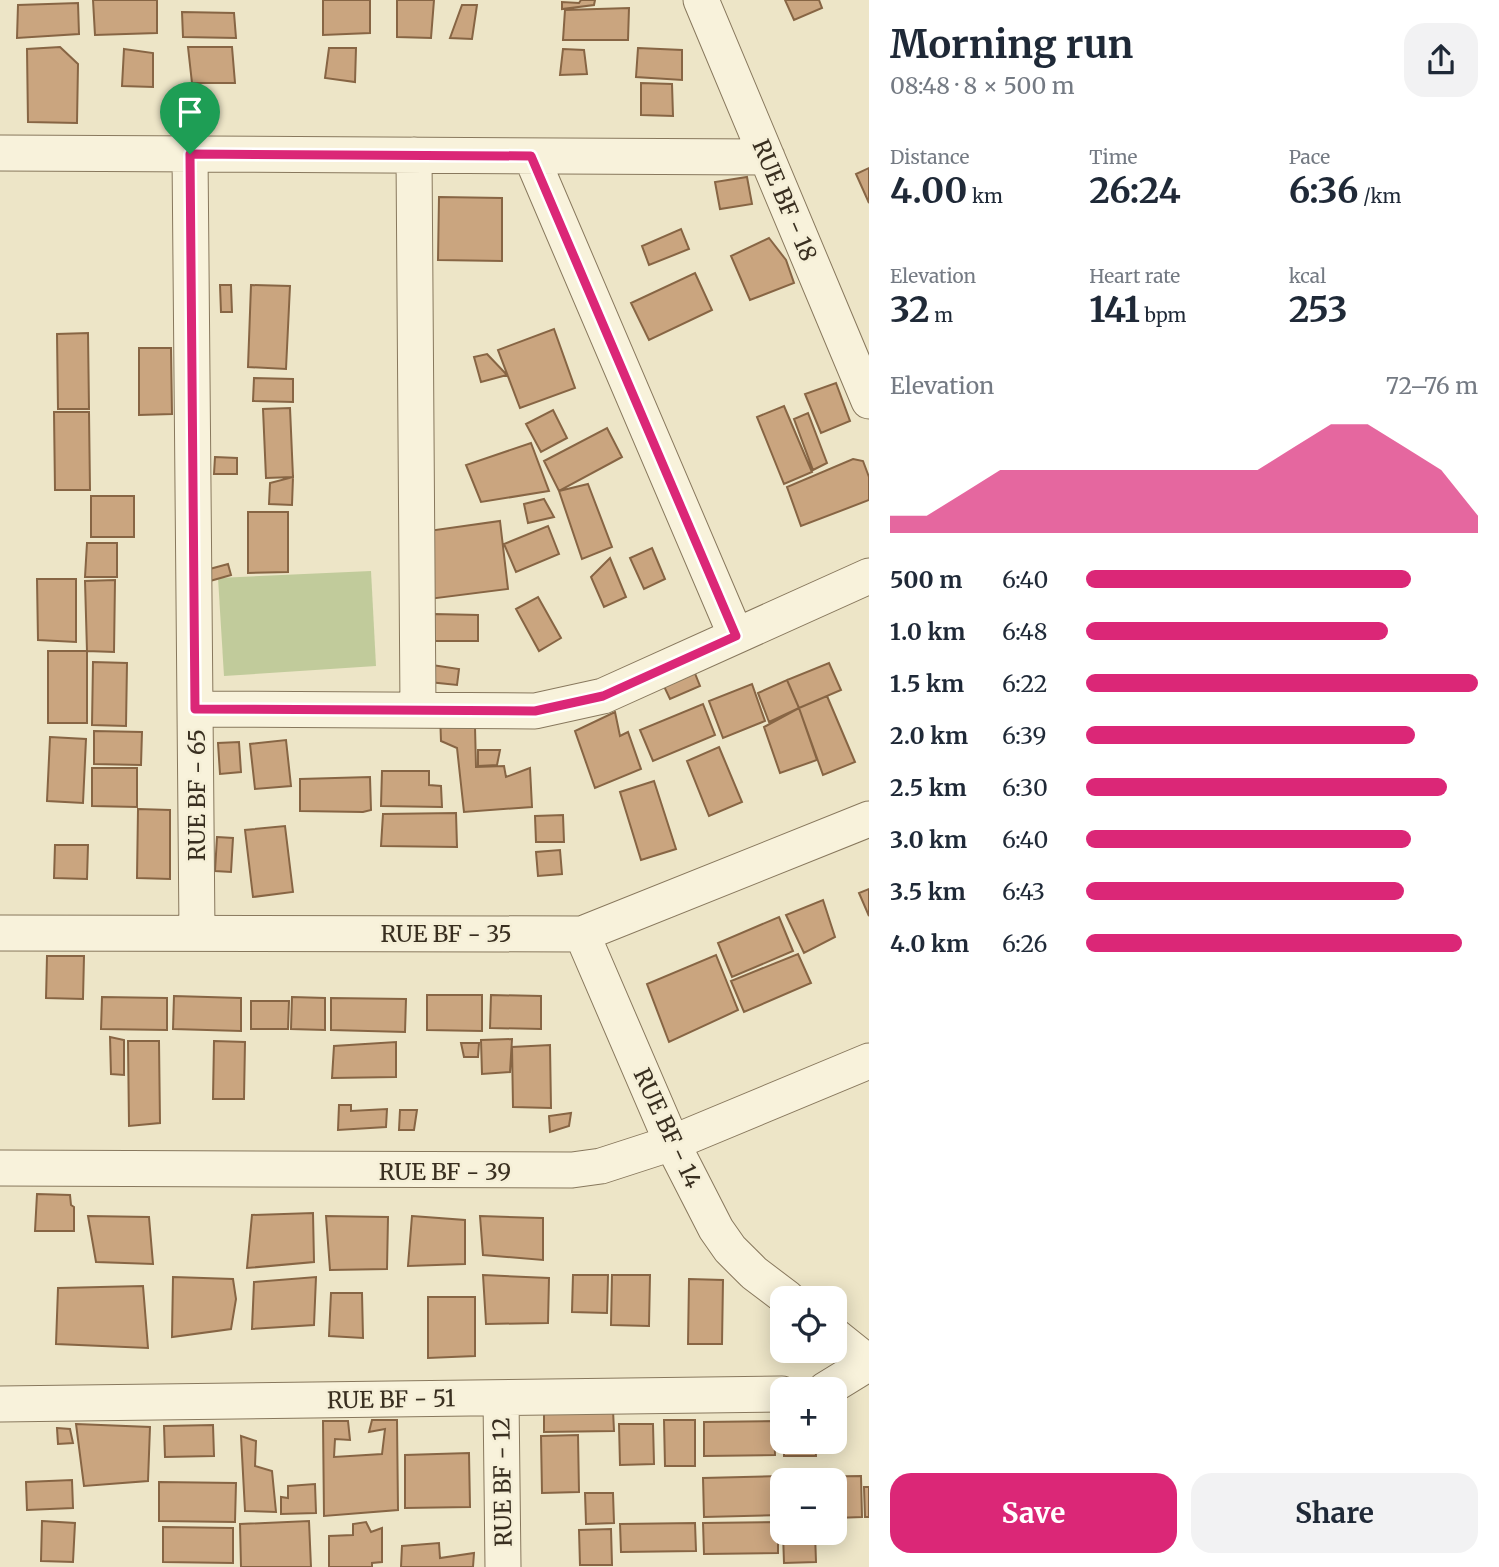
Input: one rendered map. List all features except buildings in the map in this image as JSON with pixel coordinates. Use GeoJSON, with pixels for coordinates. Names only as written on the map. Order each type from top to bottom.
{"type":"FeatureCollection","features":[{"type":"Feature","properties":{"kind":"street","name":"RUE BF - 18"},"geometry":{"type":"LineString","coordinates":[[701,0],[869,401]]}},
{"type":"Feature","properties":{"kind":"street"},"geometry":{"type":"LineString","coordinates":[[0,153],[767,157]]}},
{"type":"Feature","properties":{"kind":"street","name":"RUE BF - 65"},"geometry":{"type":"LineString","coordinates":[[190,154],[197,932]]}},
{"type":"Feature","properties":{"kind":"street"},"geometry":{"type":"LineString","coordinates":[[414,155],[418,709]]}},
{"type":"Feature","properties":{"kind":"street"},"geometry":{"type":"LineString","coordinates":[[531,156],[736,636]]}},
{"type":"Feature","properties":{"kind":"street"},"geometry":{"type":"LineString","coordinates":[[195,709],[535,711],[603,696],[869,576]]}},
{"type":"Feature","properties":{"kind":"street","name":"RUE BF - 35"},"geometry":{"type":"LineString","coordinates":[[0,933],[582,934],[869,818]]}},
{"type":"Feature","properties":{"kind":"street","name":"RUE BF - 14"},"geometry":{"type":"LineString","coordinates":[[582,934],[672,1143],[716,1229],[730,1249],[771,1286]]}},
{"type":"Feature","properties":{"kind":"street","name":"RUE BF - 39"},"geometry":{"type":"LineString","coordinates":[[0,1168],[547,1171],[601,1166],[672,1143],[869,1061]]}},
{"type":"Feature","properties":{"kind":"street"},"geometry":{"type":"LineString","coordinates":[[846,1377],[869,1363],[847,1346]]}},
{"type":"Feature","properties":{"kind":"street","name":"RUE BF - 51"},"geometry":{"type":"LineString","coordinates":[[0,1404],[770,1394]]}},
{"type":"Feature","properties":{"kind":"street","name":"RUE BF - 12"},"geometry":{"type":"LineString","coordinates":[[501,1398],[503,1567]]}},
{"type":"Feature","properties":{"kind":"green space"},"geometry":{"type":"Polygon","coordinates":[[[371,571],[376,666],[224,676],[218,578],[371,571]]]}},
{"type":"Feature","properties":{"kind":"route"},"geometry":{"type":"LineString","coordinates":[[190,154],[531,156],[736,636],[603,696],[535,711],[195,709],[190,154]]}}]}
